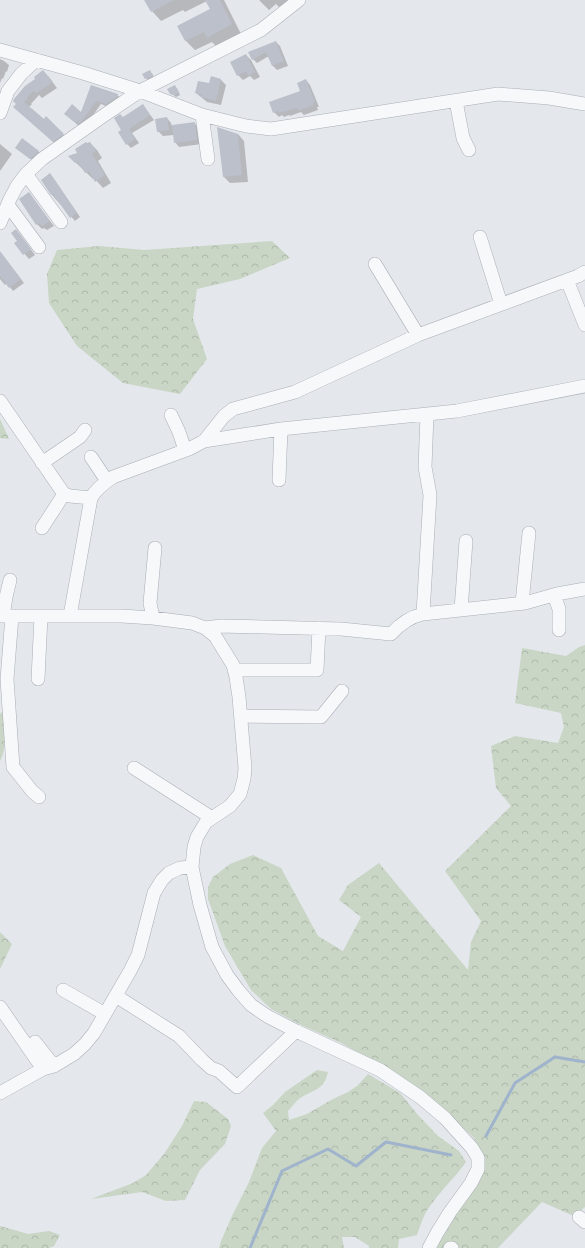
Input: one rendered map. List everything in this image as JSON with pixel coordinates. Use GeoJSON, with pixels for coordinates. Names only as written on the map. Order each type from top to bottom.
{"type":"FeatureCollection","features":[{"type":"Feature","properties":{"kind":"street"},"geometry":{"type":"LineString","coordinates":[[0,223],[8,205],[26,174],[42,159],[140,91],[262,30],[300,0]]}},
{"type":"Feature","properties":{"kind":"street"},"geometry":{"type":"LineString","coordinates":[[0,50],[83,72],[140,91],[202,115],[246,126],[271,129],[498,94],[549,98],[585,104]]}},
{"type":"Feature","properties":{"kind":"street"},"geometry":{"type":"LineString","coordinates":[[0,113],[8,91],[21,74],[36,60]]}},
{"type":"Feature","properties":{"kind":"street"},"geometry":{"type":"LineString","coordinates":[[456,101],[462,138],[470,150]]}},
{"type":"Feature","properties":{"kind":"street"},"geometry":{"type":"LineString","coordinates":[[202,115],[208,159]]}},
{"type":"Feature","properties":{"kind":"street"},"geometry":{"type":"LineString","coordinates":[[26,174],[61,222]]}},
{"type":"Feature","properties":{"kind":"street"},"geometry":{"type":"LineString","coordinates":[[8,205],[40,247]]}},
{"type":"Feature","properties":{"kind":"street"},"geometry":{"type":"LineString","coordinates":[[480,237],[501,304]]}},
{"type":"Feature","properties":{"kind":"street"},"geometry":{"type":"LineString","coordinates":[[375,264],[418,335]]}},
{"type":"Feature","properties":{"kind":"street"},"geometry":{"type":"LineString","coordinates":[[204,441],[224,416],[233,409],[295,392],[418,335],[585,272]]}},
{"type":"Feature","properties":{"kind":"street"},"geometry":{"type":"LineString","coordinates":[[567,280],[585,325]]}},
{"type":"Feature","properties":{"kind":"street"},"geometry":{"type":"LineString","coordinates":[[70,616],[91,498],[94,493],[112,477],[185,450],[204,441],[281,429],[457,411],[585,386]]}},
{"type":"Feature","properties":{"kind":"street"},"geometry":{"type":"LineString","coordinates":[[0,401],[64,494],[91,498]]}},
{"type":"Feature","properties":{"kind":"street"},"geometry":{"type":"LineString","coordinates":[[171,415],[185,450]]}},
{"type":"Feature","properties":{"kind":"street"},"geometry":{"type":"LineString","coordinates":[[423,614],[430,495],[425,467],[427,415]]}},
{"type":"Feature","properties":{"kind":"street"},"geometry":{"type":"LineString","coordinates":[[279,480],[281,429]]}},
{"type":"Feature","properties":{"kind":"street"},"geometry":{"type":"LineString","coordinates":[[42,463],[80,437],[85,430]]}},
{"type":"Feature","properties":{"kind":"street"},"geometry":{"type":"LineString","coordinates":[[91,457],[107,481]]}},
{"type":"Feature","properties":{"kind":"street"},"geometry":{"type":"LineString","coordinates":[[42,528],[64,494]]}},
{"type":"Feature","properties":{"kind":"street"},"geometry":{"type":"LineString","coordinates":[[522,603],[529,533]]}},
{"type":"Feature","properties":{"kind":"street"},"geometry":{"type":"LineString","coordinates":[[462,610],[466,541]]}},
{"type":"Feature","properties":{"kind":"street"},"geometry":{"type":"LineString","coordinates":[[153,618],[150,602],[155,548]]}},
{"type":"Feature","properties":{"kind":"street"},"geometry":{"type":"LineString","coordinates":[[10,580],[6,597],[5,616],[7,679],[13,767],[39,798]]}},
{"type":"Feature","properties":{"kind":"street"},"geometry":{"type":"LineString","coordinates":[[205,628],[221,626],[319,628],[390,634],[400,624],[423,614],[522,603],[554,595],[585,590]]}},
{"type":"Feature","properties":{"kind":"street"},"geometry":{"type":"LineString","coordinates":[[554,595],[559,609],[559,630]]}},
{"type":"Feature","properties":{"kind":"street"},"geometry":{"type":"LineString","coordinates":[[5,616],[121,616],[153,618],[192,623],[205,628],[215,636],[234,670],[241,716],[244,780],[240,794],[230,806],[206,822],[197,837],[192,867],[207,933],[212,947],[227,975],[252,1005],[268,1016],[296,1031],[380,1070],[420,1098],[445,1118],[472,1148],[478,1158],[478,1169],[471,1183],[436,1233],[429,1248]]}},
{"type":"Feature","properties":{"kind":"street"},"geometry":{"type":"LineString","coordinates":[[38,679],[40,616]]}},
{"type":"Feature","properties":{"kind":"street"},"geometry":{"type":"LineString","coordinates":[[234,670],[317,670],[319,628]]}},
{"type":"Feature","properties":{"kind":"street"},"geometry":{"type":"LineString","coordinates":[[241,716],[321,717],[342,691]]}},
{"type":"Feature","properties":{"kind":"street"},"geometry":{"type":"LineString","coordinates":[[134,768],[212,818]]}},
{"type":"Feature","properties":{"kind":"street"},"geometry":{"type":"LineString","coordinates":[[0,1093],[74,1054],[85,1044],[94,1033],[138,955],[154,894],[162,880],[170,873],[180,868],[192,867]]}},
{"type":"Feature","properties":{"kind":"street"},"geometry":{"type":"LineString","coordinates":[[62,990],[105,1014]]}},
{"type":"Feature","properties":{"kind":"street"},"geometry":{"type":"LineString","coordinates":[[116,996],[179,1036],[211,1068],[219,1071],[237,1087],[296,1031]]}},
{"type":"Feature","properties":{"kind":"street"},"geometry":{"type":"LineString","coordinates":[[0,1007],[48,1067]]}},
{"type":"Feature","properties":{"kind":"street"},"geometry":{"type":"LineString","coordinates":[[35,1042],[48,1067]]}},
{"type":"Feature","properties":{"kind":"green space"},"geometry":{"type":"Polygon","coordinates":[[[272,241],[290,258],[240,279],[197,289],[193,319],[207,359],[180,394],[123,383],[77,346],[49,303],[47,274],[57,250],[99,246],[144,250],[272,241]]]}},
{"type":"Feature","properties":{"kind":"green space"},"geometry":{"type":"Polygon","coordinates":[[[0,419],[9,439],[0,438],[0,419]]]}},
{"type":"Feature","properties":{"kind":"green space"},"geometry":{"type":"Polygon","coordinates":[[[585,645],[585,1207],[574,1216],[542,1202],[498,1248],[436,1248],[482,1175],[485,1158],[473,1137],[453,1118],[375,1062],[341,1043],[299,1024],[271,1009],[251,990],[225,946],[208,899],[208,887],[213,877],[230,864],[253,855],[281,868],[318,936],[343,951],[361,917],[339,900],[348,885],[379,863],[468,970],[471,942],[481,921],[445,871],[511,806],[496,788],[491,746],[515,736],[558,743],[564,727],[561,713],[515,703],[522,648],[566,656],[579,647],[585,645]]]}},
{"type":"Feature","properties":{"kind":"green space"},"geometry":{"type":"Polygon","coordinates":[[[5,709],[5,743],[0,761],[0,714],[5,709]]]}},
{"type":"Feature","properties":{"kind":"green space"},"geometry":{"type":"Polygon","coordinates":[[[0,932],[12,944],[0,969],[0,932]]]}},
{"type":"Feature","properties":{"kind":"green space"},"geometry":{"type":"Polygon","coordinates":[[[317,1070],[328,1072],[324,1083],[296,1102],[288,1111],[289,1120],[307,1114],[348,1092],[357,1086],[368,1074],[400,1093],[438,1136],[459,1151],[466,1162],[428,1209],[417,1235],[399,1239],[398,1248],[369,1248],[369,1246],[355,1237],[342,1237],[344,1248],[219,1248],[232,1216],[249,1182],[262,1148],[276,1131],[263,1113],[285,1092],[317,1070]]]}},
{"type":"Feature","properties":{"kind":"green space"},"geometry":{"type":"Polygon","coordinates":[[[194,1101],[206,1102],[228,1119],[231,1126],[225,1144],[200,1170],[185,1200],[166,1201],[142,1192],[91,1199],[133,1183],[146,1175],[164,1154],[182,1126],[194,1101]]]}},
{"type":"Feature","properties":{"kind":"green space"},"geometry":{"type":"Polygon","coordinates":[[[0,1226],[28,1234],[49,1231],[60,1235],[54,1246],[49,1248],[0,1248],[0,1226]]]}},
{"type":"Feature","properties":{"kind":"building"},"geometry":{"type":"Polygon","coordinates":[[[144,0],[174,0],[151,12],[144,0]]]}},
{"type":"Feature","properties":{"kind":"building"},"geometry":{"type":"Polygon","coordinates":[[[205,0],[220,0],[232,24],[207,38],[204,32],[185,41],[177,26],[210,9],[205,0]]]}},
{"type":"Feature","properties":{"kind":"building"},"geometry":{"type":"Polygon","coordinates":[[[276,41],[284,61],[272,66],[266,52],[252,60],[248,52],[276,41]]]}},
{"type":"Feature","properties":{"kind":"building"},"geometry":{"type":"Polygon","coordinates":[[[246,54],[255,72],[248,76],[246,71],[237,76],[230,62],[246,54]]]}},
{"type":"Feature","properties":{"kind":"building"},"geometry":{"type":"Polygon","coordinates":[[[43,70],[53,82],[37,93],[33,91],[24,102],[44,119],[46,116],[64,134],[53,142],[13,107],[16,104],[13,101],[14,99],[25,86],[35,79],[34,77],[43,70]]]}},
{"type":"Feature","properties":{"kind":"building"},"geometry":{"type":"Polygon","coordinates":[[[150,70],[153,76],[145,79],[142,74],[150,70]]]}},
{"type":"Feature","properties":{"kind":"building"},"geometry":{"type":"Polygon","coordinates":[[[211,76],[221,79],[216,101],[201,97],[202,95],[195,93],[198,81],[209,83],[211,76]]]}},
{"type":"Feature","properties":{"kind":"building"},"geometry":{"type":"Polygon","coordinates":[[[306,79],[315,102],[313,103],[314,105],[298,111],[297,108],[284,112],[279,113],[278,111],[273,113],[269,102],[300,91],[297,83],[306,79]]]}},
{"type":"Feature","properties":{"kind":"building"},"geometry":{"type":"Polygon","coordinates":[[[91,85],[118,94],[117,97],[106,104],[96,101],[82,121],[78,124],[79,119],[76,123],[64,114],[72,104],[81,112],[91,85]]]}},
{"type":"Feature","properties":{"kind":"building"},"geometry":{"type":"Polygon","coordinates":[[[175,85],[179,93],[174,95],[170,94],[167,89],[175,85]]]}},
{"type":"Feature","properties":{"kind":"building"},"geometry":{"type":"Polygon","coordinates":[[[143,104],[150,115],[129,129],[135,139],[126,145],[118,132],[121,130],[114,118],[120,114],[123,117],[143,104]]]}},
{"type":"Feature","properties":{"kind":"building"},"geometry":{"type":"Polygon","coordinates":[[[167,117],[169,130],[157,132],[155,119],[167,117]]]}},
{"type":"Feature","properties":{"kind":"building"},"geometry":{"type":"Polygon","coordinates":[[[195,122],[197,140],[174,143],[172,125],[195,122]]]}},
{"type":"Feature","properties":{"kind":"building"},"geometry":{"type":"Polygon","coordinates":[[[217,127],[238,134],[242,175],[223,177],[217,127]]]}},
{"type":"Feature","properties":{"kind":"building"},"geometry":{"type":"Polygon","coordinates":[[[22,138],[39,151],[30,159],[15,148],[22,138]]]}},
{"type":"Feature","properties":{"kind":"building"},"geometry":{"type":"Polygon","coordinates":[[[86,142],[90,142],[96,151],[92,154],[105,175],[95,182],[89,171],[85,173],[78,162],[75,163],[68,156],[77,153],[75,149],[86,142]]]}},
{"type":"Feature","properties":{"kind":"building"},"geometry":{"type":"Polygon","coordinates":[[[50,173],[77,213],[70,218],[41,180],[50,173]]]}},
{"type":"Feature","properties":{"kind":"building"},"geometry":{"type":"Polygon","coordinates":[[[29,192],[50,221],[42,226],[39,223],[36,225],[19,199],[29,192]]]}},
{"type":"Feature","properties":{"kind":"building"},"geometry":{"type":"Polygon","coordinates":[[[16,229],[31,249],[23,255],[14,243],[17,241],[11,233],[16,229]]]}},
{"type":"Feature","properties":{"kind":"building"},"geometry":{"type":"Polygon","coordinates":[[[0,251],[21,279],[9,288],[0,276],[0,251]]]}},
{"type":"Feature","properties":{"kind":"waterway"},"geometry":{"type":"LineString","coordinates":[[486,1136],[515,1083],[555,1057],[585,1062]]}},
{"type":"Feature","properties":{"kind":"waterway"},"geometry":{"type":"LineString","coordinates":[[250,1248],[282,1171],[328,1149],[356,1166],[386,1142],[451,1155]]}}]}
